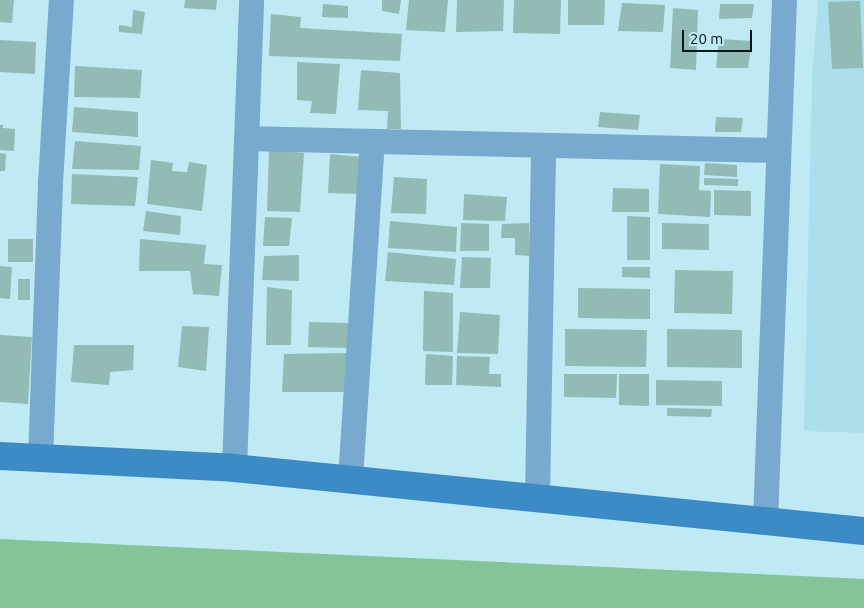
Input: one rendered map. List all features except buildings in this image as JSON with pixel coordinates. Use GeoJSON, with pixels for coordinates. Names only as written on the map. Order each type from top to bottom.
{"type":"FeatureCollection","features":[{"type":"Feature","properties":{"kind":"street"},"geometry":{"type":"LineString","coordinates":[[40,458],[50,183],[61,0]]}},
{"type":"Feature","properties":{"kind":"street"},"geometry":{"type":"LineString","coordinates":[[234,468],[251,0]]}},
{"type":"Feature","properties":{"kind":"street"},"geometry":{"type":"LineString","coordinates":[[765,520],[784,0]]}},
{"type":"Feature","properties":{"kind":"street"},"geometry":{"type":"LineString","coordinates":[[246,138],[778,150]]}},
{"type":"Feature","properties":{"kind":"street"},"geometry":{"type":"LineString","coordinates":[[350,479],[372,141]]}},
{"type":"Feature","properties":{"kind":"street"},"geometry":{"type":"LineString","coordinates":[[537,497],[543,145]]}},
{"type":"Feature","properties":{"kind":"street"},"geometry":{"type":"LineString","coordinates":[[0,456],[234,468],[864,531]]}},
{"type":"Feature","properties":{"kind":"shaded area"},"geometry":{"type":"Polygon","coordinates":[[[818,0],[864,0],[864,433],[804,431],[812,77],[818,0]]]}},
{"type":"Feature","properties":{"kind":"green space"},"geometry":{"type":"Polygon","coordinates":[[[0,539],[864,579],[864,608],[0,608],[0,539]]]}}]}
